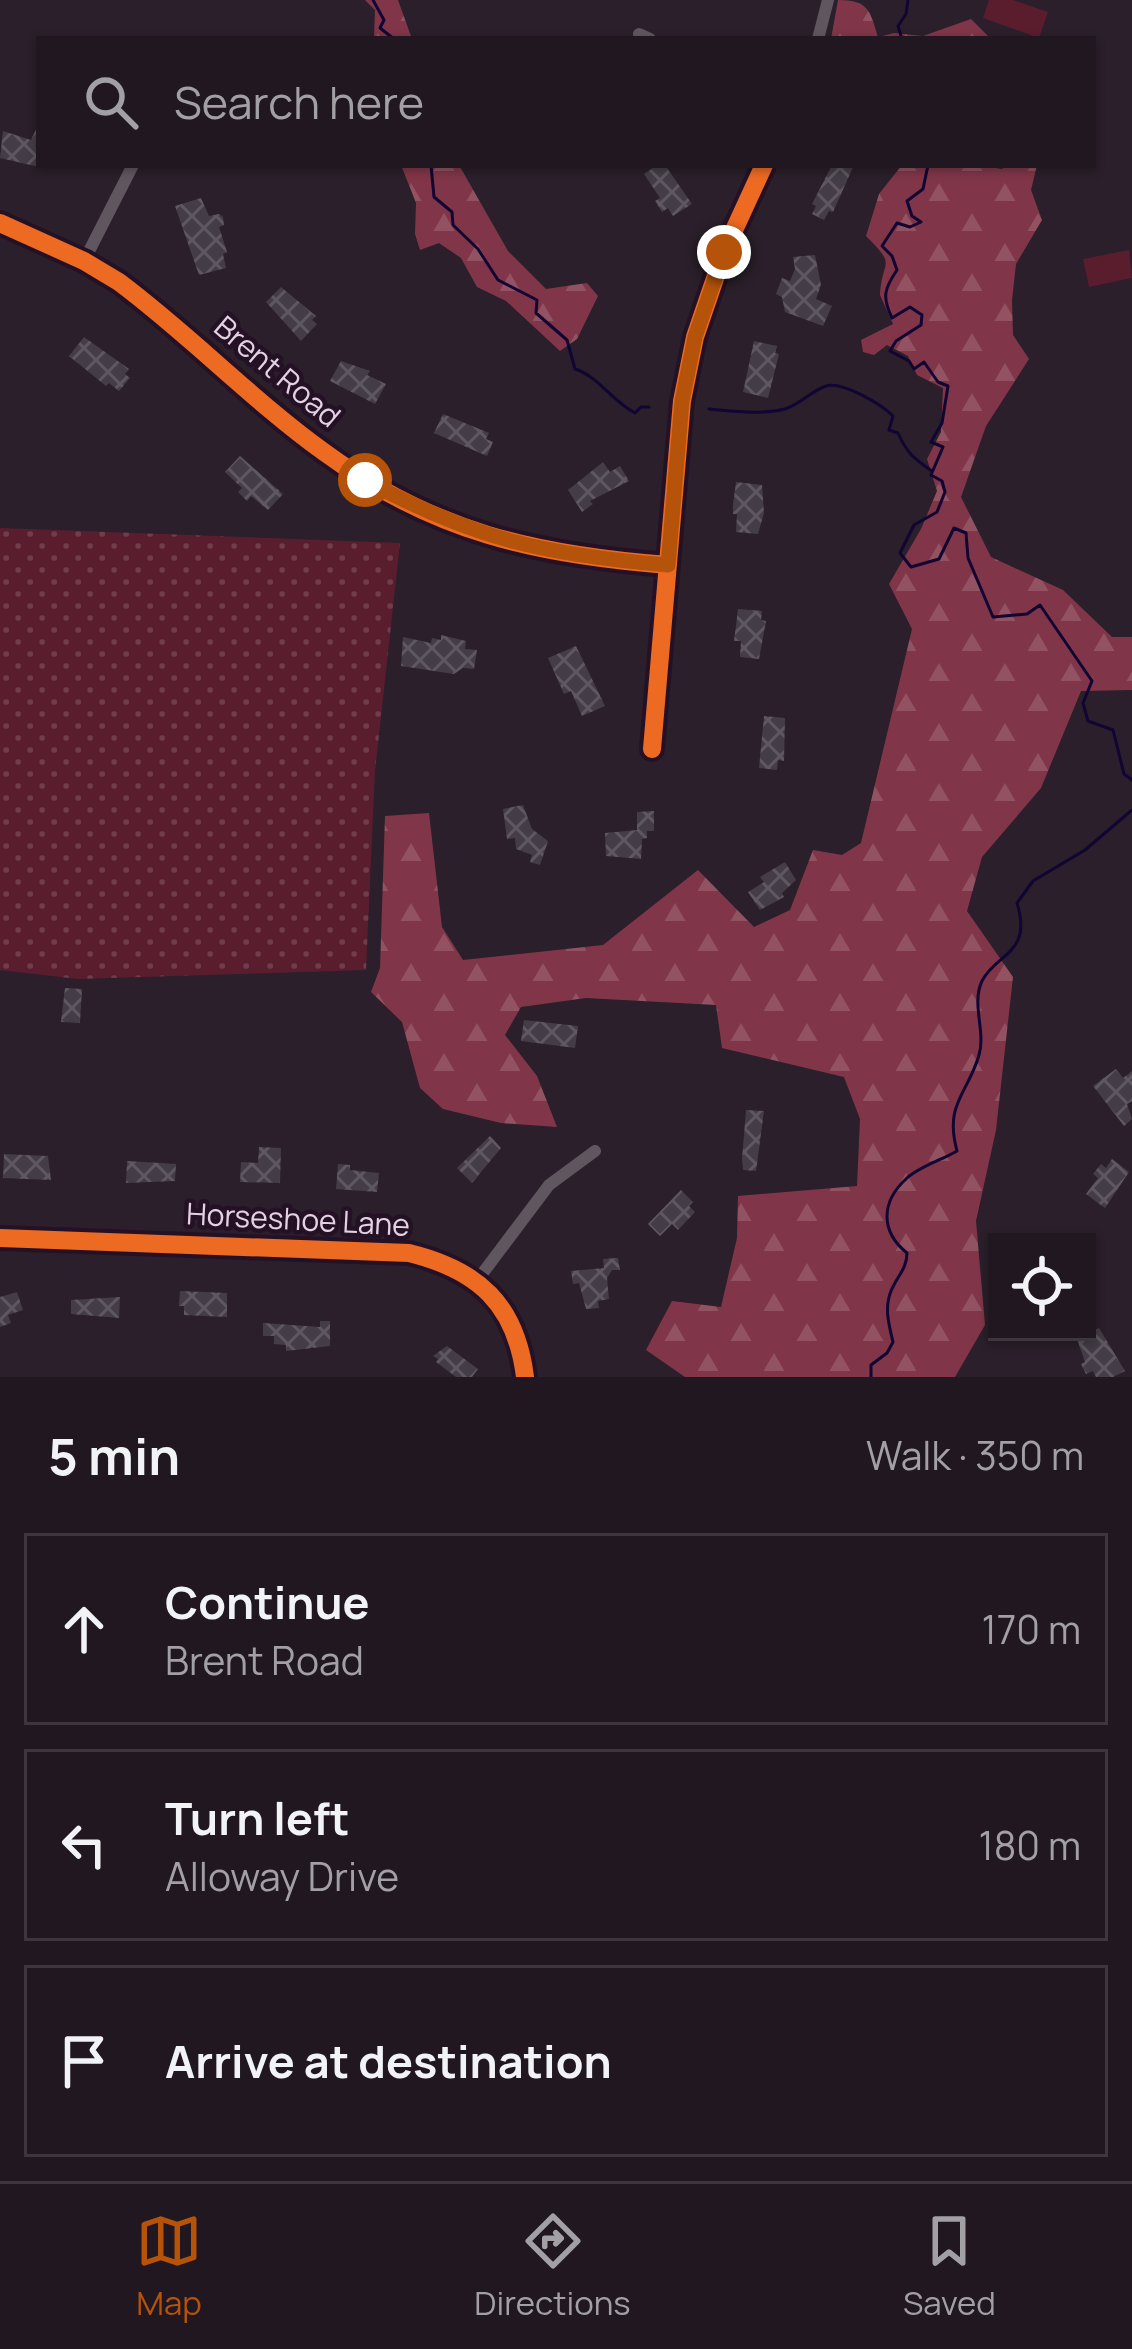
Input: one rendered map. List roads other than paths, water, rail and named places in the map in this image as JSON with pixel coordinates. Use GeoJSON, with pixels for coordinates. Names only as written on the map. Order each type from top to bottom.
{"type":"FeatureCollection","features":[{"type":"Feature","properties":{"kind":"street"},"geometry":{"type":"LineString","coordinates":[[819,36],[828,0]]}},
{"type":"Feature","properties":{"kind":"street"},"geometry":{"type":"LineString","coordinates":[[84,261],[131,168]]}},
{"type":"Feature","properties":{"kind":"street"},"geometry":{"type":"LineString","coordinates":[[652,749],[682,401],[695,337],[724,252],[763,168]]}},
{"type":"Feature","properties":{"kind":"street","name":"Brent Road"},"geometry":{"type":"LineString","coordinates":[[0,224],[84,261],[157,310],[321,451],[409,504],[530,549],[668,565]]}},
{"type":"Feature","properties":{"kind":"street"},"geometry":{"type":"LineString","coordinates":[[476,1282],[549,1185],[595,1150]]}},
{"type":"Feature","properties":{"kind":"street","name":"Horseshoe Lane"},"geometry":{"type":"LineString","coordinates":[[0,1238],[409,1253],[447,1262],[490,1292],[505,1312],[519,1342],[525,1377]]}},
{"type":"Feature","properties":{"kind":"waterway"},"geometry":{"type":"LineString","coordinates":[[373,0],[384,20],[380,28],[390,36]]}},
{"type":"Feature","properties":{"kind":"waterway"},"geometry":{"type":"LineString","coordinates":[[901,36],[898,26],[908,0]]}},
{"type":"Feature","properties":{"kind":"waterway"},"geometry":{"type":"LineString","coordinates":[[431,168],[434,197],[452,212],[453,225],[478,249],[498,280],[537,300],[536,313],[567,340],[575,369],[635,413],[649,407]]}},
{"type":"Feature","properties":{"kind":"waterway"},"geometry":{"type":"LineString","coordinates":[[927,168],[923,189],[907,201],[912,216],[921,222],[910,227],[897,223],[882,246],[897,270],[886,293],[892,318],[910,307],[922,315],[921,325],[896,341],[890,351],[914,369],[924,362],[938,382],[948,386],[942,423],[931,442],[943,447],[931,475],[942,481],[945,492],[937,512],[914,525],[900,553],[911,567],[939,559],[954,528],[966,533],[968,558],[993,617],[1027,614],[1040,605],[1092,681],[1083,703],[1088,721],[1113,730],[1124,774],[1132,780]]}},
{"type":"Feature","properties":{"kind":"waterway"},"geometry":{"type":"LineString","coordinates":[[709,409],[776,411],[826,386],[842,387],[893,416],[889,430],[898,433],[912,455],[932,471]]}},
{"type":"Feature","properties":{"kind":"waterway"},"geometry":{"type":"LineString","coordinates":[[871,1377],[871,1365],[893,1342],[888,1304],[907,1259],[888,1227],[888,1207],[911,1175],[957,1151],[955,1110],[981,1046],[979,990],[988,972],[1017,943],[1021,920],[1017,903],[1033,881],[1085,850],[1132,810]]}}]}
